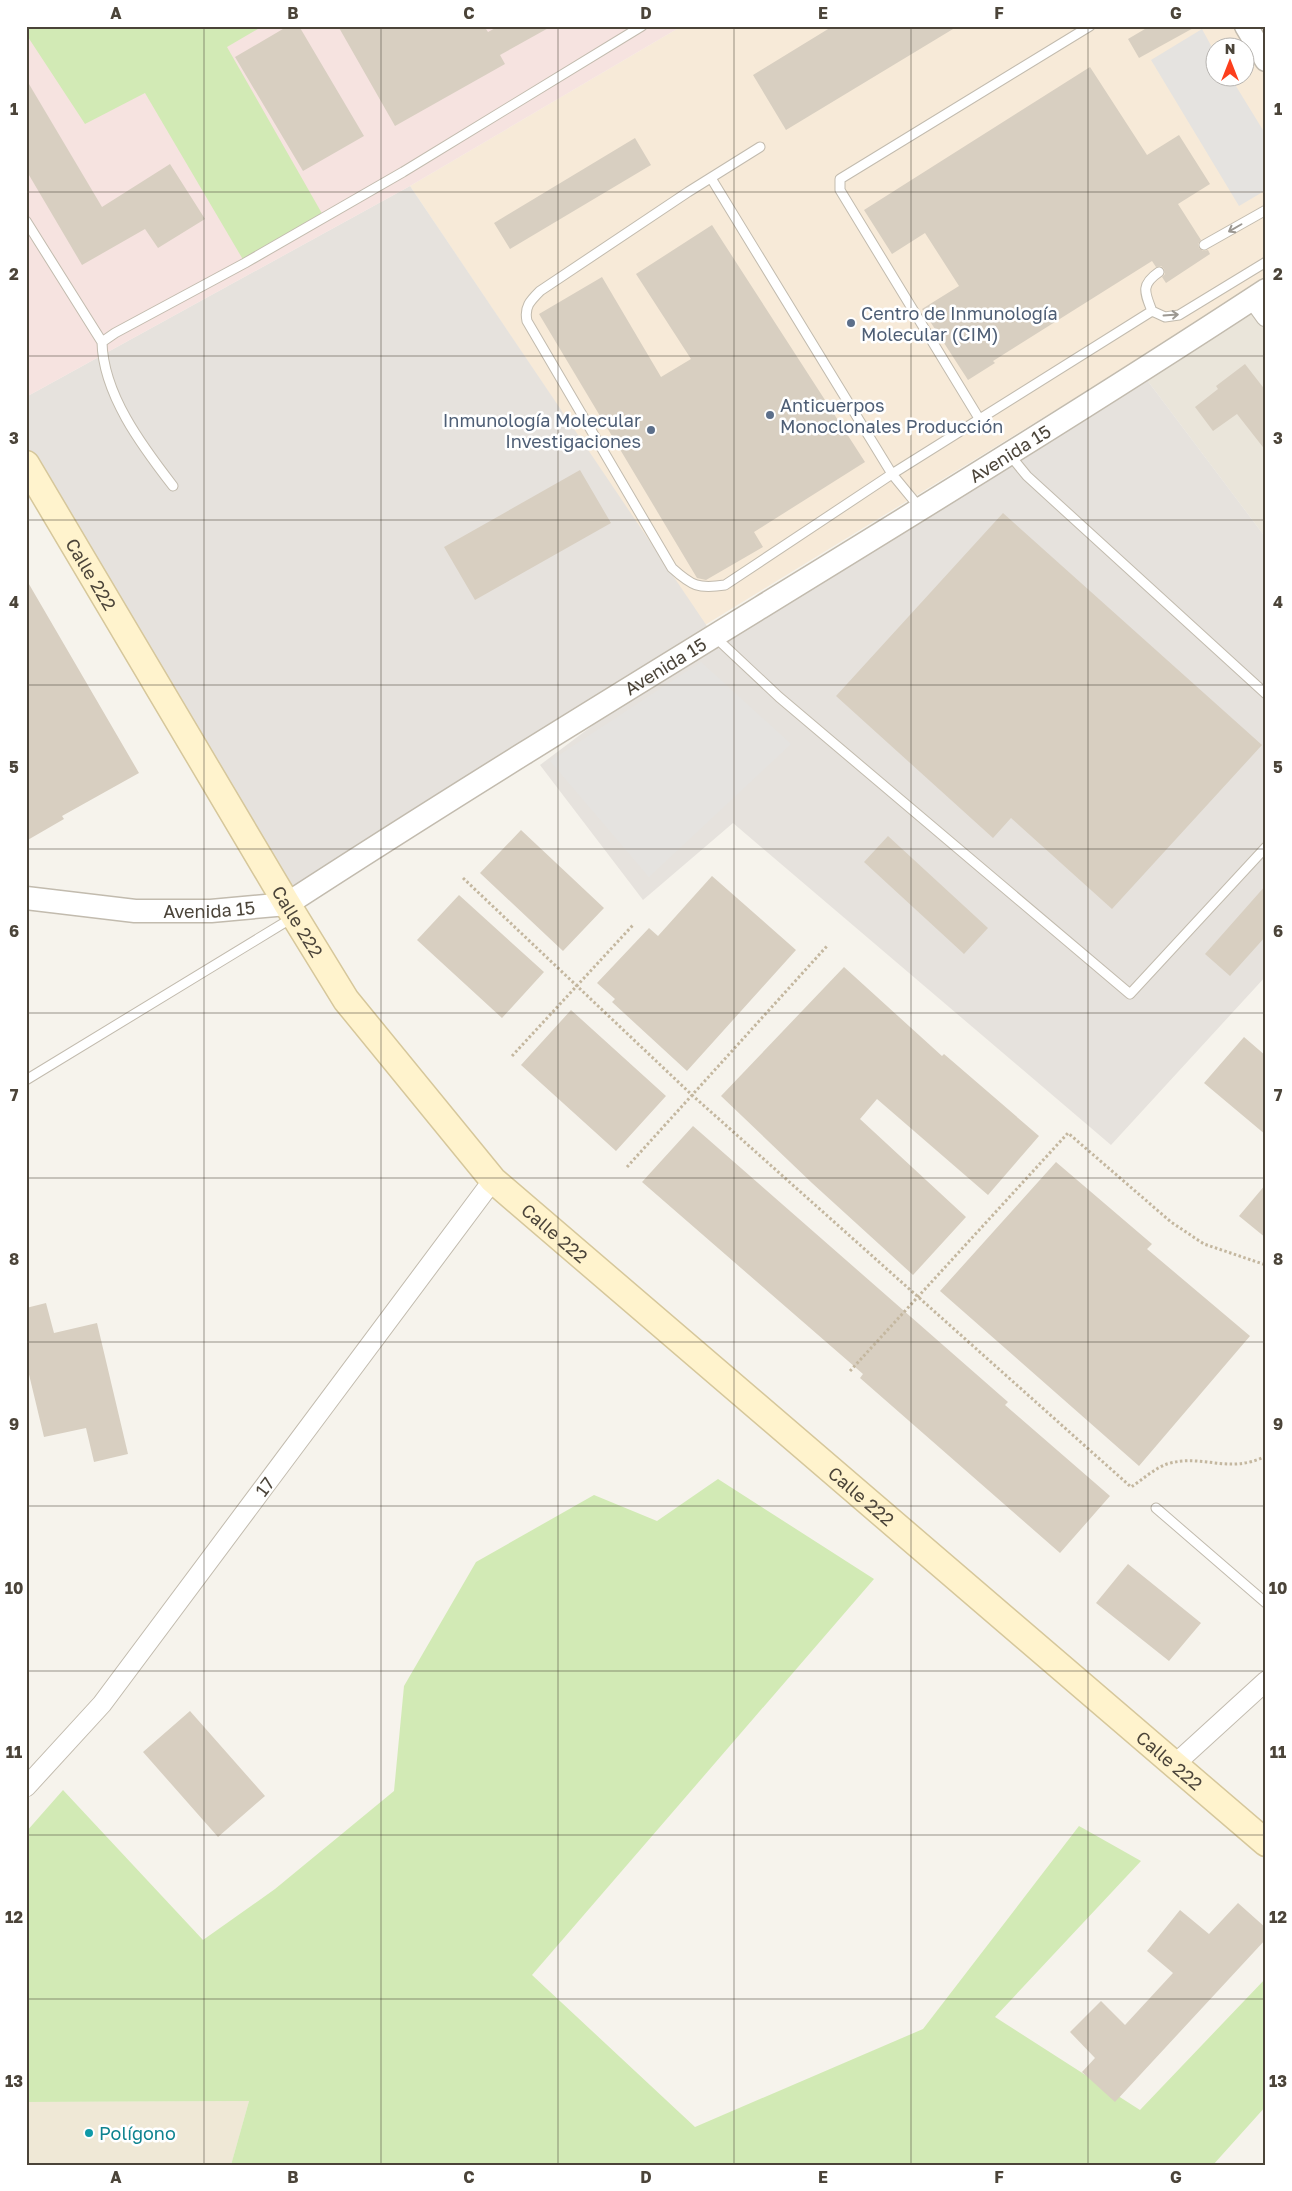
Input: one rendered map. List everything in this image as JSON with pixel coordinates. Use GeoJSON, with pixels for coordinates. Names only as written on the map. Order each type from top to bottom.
{"type":"FeatureCollection","features":[{"type":"Feature","properties":{"kind":"main road","name":"Calle 222"},"geometry":{"type":"LineString","coordinates":[[26,464],[291,911],[346,1000],[492,1180],[1266,1843]]}},
{"type":"Feature","properties":{"kind":"street"},"geometry":{"type":"LineString","coordinates":[[1246,26],[1266,60]]}},
{"type":"Feature","properties":{"kind":"street","name":"Avenida 15"},"geometry":{"type":"LineString","coordinates":[[26,898],[135,911],[291,911],[713,636],[1261,302]]}},
{"type":"Feature","properties":{"kind":"street","name":"17"},"geometry":{"type":"LineString","coordinates":[[26,1787],[102,1704],[492,1180]]}},
{"type":"Feature","properties":{"kind":"street"},"geometry":{"type":"LineString","coordinates":[[1174,1765],[1266,1681]]}},
{"type":"Feature","properties":{"kind":"lane"},"geometry":{"type":"LineString","coordinates":[[102,342],[115,332],[245,263],[403,172],[642,26]]}},
{"type":"Feature","properties":{"kind":"lane"},"geometry":{"type":"LineString","coordinates":[[980,420],[840,190],[840,180],[1090,26]]}},
{"type":"Feature","properties":{"kind":"lane"},"geometry":{"type":"LineString","coordinates":[[760,147],[540,291],[529,302],[525,311],[527,321],[672,568],[689,584],[705,588],[725,585],[892,474],[1152,311]]}},
{"type":"Feature","properties":{"kind":"lane"},"geometry":{"type":"LineString","coordinates":[[711,178],[892,474],[920,509]]}},
{"type":"Feature","properties":{"kind":"lane"},"geometry":{"type":"LineString","coordinates":[[1204,245],[1266,210]]}},
{"type":"Feature","properties":{"kind":"lane"},"geometry":{"type":"LineString","coordinates":[[26,221],[102,342],[102,360],[113,390],[142,446],[173,486]]}},
{"type":"Feature","properties":{"kind":"lane"},"geometry":{"type":"LineString","coordinates":[[1152,311],[1165,316],[1179,315],[1266,262]]}},
{"type":"Feature","properties":{"kind":"lane"},"geometry":{"type":"LineString","coordinates":[[1152,311],[1145,287],[1150,278],[1159,272]]}},
{"type":"Feature","properties":{"kind":"lane"},"geometry":{"type":"LineString","coordinates":[[1009,454],[1028,476],[1266,694]]}},
{"type":"Feature","properties":{"kind":"lane"},"geometry":{"type":"LineString","coordinates":[[713,636],[779,697],[1130,994],[1266,846]]}},
{"type":"Feature","properties":{"kind":"lane"},"geometry":{"type":"LineString","coordinates":[[26,1080],[291,911]]}},
{"type":"Feature","properties":{"kind":"lane"},"geometry":{"type":"LineString","coordinates":[[1156,1508],[1266,1603]]}},
{"type":"Feature","properties":{"kind":"path"},"geometry":{"type":"LineString","coordinates":[[463,878],[692,1095],[1131,1487],[1165,1464],[1187,1460],[1231,1465],[1249,1464],[1266,1456]]}},
{"type":"Feature","properties":{"kind":"path"},"geometry":{"type":"LineString","coordinates":[[512,1056],[633,925]]}},
{"type":"Feature","properties":{"kind":"path"},"geometry":{"type":"LineString","coordinates":[[626,1167],[827,946]]}},
{"type":"Feature","properties":{"kind":"path"},"geometry":{"type":"LineString","coordinates":[[850,1371],[1068,1133],[1171,1222],[1204,1244],[1266,1265]]}},
{"type":"Feature","properties":{"kind":"shaded area"},"geometry":{"type":"Polygon","coordinates":[[[26,26],[682,26],[410,186],[26,397],[26,26]]]}},
{"type":"Feature","properties":{"kind":"shaded area","name":"Centro de Inmunología Molecular (CIM)"},"geometry":{"type":"Polygon","coordinates":[[[682,26],[1246,26],[1253,38],[1204,38],[1204,88],[1254,88],[1254,40],[1266,60],[1266,281],[705,625],[410,186],[682,26]]]}},
{"type":"Feature","properties":{"kind":"shaded area"},"geometry":{"type":"Polygon","coordinates":[[[1202,29],[1207,38],[1204,38],[1204,88],[1237,88],[1266,135],[1266,190],[1239,206],[1151,60],[1202,29]]]}},
{"type":"Feature","properties":{"kind":"shaded area"},"geometry":{"type":"Polygon","coordinates":[[[410,186],[713,635],[1141,372],[1266,538],[1266,976],[1111,1145],[733,823],[643,900],[540,765],[705,641],[287,904],[26,464],[26,397],[410,186]]]}},
{"type":"Feature","properties":{"kind":"shaded area"},"geometry":{"type":"Polygon","coordinates":[[[1266,284],[1266,538],[1141,372],[1266,284]]]}},
{"type":"Feature","properties":{"kind":"shaded area"},"geometry":{"type":"Polygon","coordinates":[[[701,662],[791,744],[649,877],[550,761],[701,662]]]}},
{"type":"Feature","properties":{"kind":"shaded area"},"geometry":{"type":"Polygon","coordinates":[[[249,2101],[231,2165],[26,2165],[26,2102],[249,2101]]]}},
{"type":"Feature","properties":{"kind":"green space"},"geometry":{"type":"Polygon","coordinates":[[[26,26],[263,26],[227,47],[324,217],[245,263],[145,93],[85,124],[26,34],[26,26]]]}},
{"type":"Feature","properties":{"kind":"green space"},"geometry":{"type":"Polygon","coordinates":[[[718,1479],[874,1579],[532,1975],[695,2127],[923,2029],[1079,1826],[1141,1861],[995,2017],[1140,2110],[1266,1978],[1266,2106],[1213,2165],[231,2165],[249,2101],[26,2102],[26,1832],[63,1790],[203,1940],[275,1889],[394,1791],[404,1686],[476,1562],[594,1495],[657,1521],[718,1479]]]}},
{"type":"Feature","properties":{"kind":"building"},"geometry":{"type":"Polygon","coordinates":[[[288,26],[299,26],[364,136],[303,171],[235,57],[288,26]]]}},
{"type":"Feature","properties":{"kind":"building"},"geometry":{"type":"Polygon","coordinates":[[[338,26],[484,26],[488,32],[499,26],[552,26],[500,55],[505,64],[395,126],[338,26]]]}},
{"type":"Feature","properties":{"kind":"building"},"geometry":{"type":"Polygon","coordinates":[[[833,26],[958,26],[786,130],[753,75],[833,26]]]}},
{"type":"Feature","properties":{"kind":"building"},"geometry":{"type":"Polygon","coordinates":[[[1150,26],[1197,26],[1139,58],[1128,39],[1150,26]]]}},
{"type":"Feature","properties":{"kind":"building","name":"Centro de Inmunología Molecular (CIM)"},"geometry":{"type":"Polygon","coordinates":[[[1090,67],[1147,155],[1179,135],[1210,184],[1178,204],[1201,240],[1198,244],[1199,248],[1203,251],[1208,250],[1210,254],[1166,283],[1162,277],[1165,274],[1164,269],[1161,266],[1156,267],[1152,261],[993,361],[995,363],[968,380],[922,309],[959,286],[925,233],[892,254],[864,210],[1090,67]]]}},
{"type":"Feature","properties":{"kind":"building"},"geometry":{"type":"Polygon","coordinates":[[[26,79],[102,207],[170,164],[205,219],[158,248],[145,229],[82,265],[26,170],[26,79]]]}},
{"type":"Feature","properties":{"kind":"building"},"geometry":{"type":"Polygon","coordinates":[[[635,138],[651,165],[510,249],[494,223],[635,138]]]}},
{"type":"Feature","properties":{"kind":"building"},"geometry":{"type":"Polygon","coordinates":[[[712,225],[865,462],[754,532],[763,547],[706,580],[697,578],[539,314],[602,277],[661,377],[691,359],[636,274],[712,225]]]}},
{"type":"Feature","properties":{"kind":"building"},"geometry":{"type":"Polygon","coordinates":[[[1245,364],[1266,391],[1266,451],[1237,414],[1213,431],[1195,407],[1218,389],[1216,386],[1245,364]]]}},
{"type":"Feature","properties":{"kind":"building"},"geometry":{"type":"Polygon","coordinates":[[[580,470],[611,523],[475,600],[444,547],[580,470]]]}},
{"type":"Feature","properties":{"kind":"building"},"geometry":{"type":"Polygon","coordinates":[[[1003,513],[1262,745],[1112,909],[1011,818],[993,838],[836,696],[1003,513]]]}},
{"type":"Feature","properties":{"kind":"building"},"geometry":{"type":"Polygon","coordinates":[[[26,579],[139,773],[62,816],[64,819],[26,841],[26,579]]]}},
{"type":"Feature","properties":{"kind":"building"},"geometry":{"type":"Polygon","coordinates":[[[521,830],[604,908],[563,951],[480,873],[521,830]]]}},
{"type":"Feature","properties":{"kind":"building"},"geometry":{"type":"Polygon","coordinates":[[[888,836],[988,928],[964,954],[864,862],[888,836]]]}},
{"type":"Feature","properties":{"kind":"building"},"geometry":{"type":"Polygon","coordinates":[[[712,876],[796,950],[687,1071],[612,1002],[615,999],[597,983],[649,928],[658,936],[712,876]]]}},
{"type":"Feature","properties":{"kind":"building"},"geometry":{"type":"Polygon","coordinates":[[[1266,885],[1266,936],[1230,976],[1205,954],[1266,885]]]}},
{"type":"Feature","properties":{"kind":"building"},"geometry":{"type":"Polygon","coordinates":[[[459,895],[544,972],[502,1018],[417,940],[459,895]]]}},
{"type":"Feature","properties":{"kind":"building"},"geometry":{"type":"Polygon","coordinates":[[[844,967],[942,1056],[944,1054],[1039,1136],[988,1195],[877,1099],[860,1119],[966,1217],[913,1275],[812,1183],[721,1096],[844,967]]]}},
{"type":"Feature","properties":{"kind":"building"},"geometry":{"type":"Polygon","coordinates":[[[571,1010],[666,1096],[616,1151],[521,1065],[571,1010]]]}},
{"type":"Feature","properties":{"kind":"building"},"geometry":{"type":"Polygon","coordinates":[[[1244,1037],[1266,1056],[1266,1135],[1204,1083],[1244,1037]]]}},
{"type":"Feature","properties":{"kind":"building"},"geometry":{"type":"Polygon","coordinates":[[[693,1126],[1008,1402],[1005,1405],[1110,1496],[1060,1553],[860,1378],[863,1374],[642,1182],[693,1126]]]}},
{"type":"Feature","properties":{"kind":"building"},"geometry":{"type":"Polygon","coordinates":[[[1056,1162],[1152,1244],[1147,1249],[1250,1336],[1139,1466],[940,1291],[1056,1162]]]}},
{"type":"Feature","properties":{"kind":"building"},"geometry":{"type":"Polygon","coordinates":[[[1266,1184],[1266,1238],[1239,1216],[1266,1184]]]}},
{"type":"Feature","properties":{"kind":"building"},"geometry":{"type":"Polygon","coordinates":[[[46,1303],[54,1333],[97,1323],[128,1454],[94,1462],[86,1428],[44,1437],[26,1362],[26,1308],[46,1303]]]}},
{"type":"Feature","properties":{"kind":"building"},"geometry":{"type":"Polygon","coordinates":[[[1128,1564],[1201,1623],[1169,1661],[1096,1603],[1128,1564]]]}},
{"type":"Feature","properties":{"kind":"building"},"geometry":{"type":"Polygon","coordinates":[[[190,1711],[265,1796],[218,1837],[143,1752],[190,1711]]]}},
{"type":"Feature","properties":{"kind":"building"},"geometry":{"type":"Polygon","coordinates":[[[1238,1903],[1266,1928],[1266,1939],[1115,2102],[1082,2072],[1095,2058],[1070,2032],[1101,2001],[1125,2025],[1173,1973],[1147,1951],[1180,1910],[1209,1934],[1238,1903]]]}},
{"type":"Feature","properties":{"kind":"place","name":"Centro de Inmunología Molecular (CIM)"},"geometry":{"type":"Point","coordinates":[851,323]}},
{"type":"Feature","properties":{"kind":"place","name":"Anticuerpos Monoclonales Producción"},"geometry":{"type":"Point","coordinates":[770,415]}},
{"type":"Feature","properties":{"kind":"place","name":"Inmunología Molecular Investigaciones"},"geometry":{"type":"Point","coordinates":[651,430]}},
{"type":"Feature","properties":{"kind":"place","name":"Polígono"},"geometry":{"type":"Point","coordinates":[89,2133]}}]}
